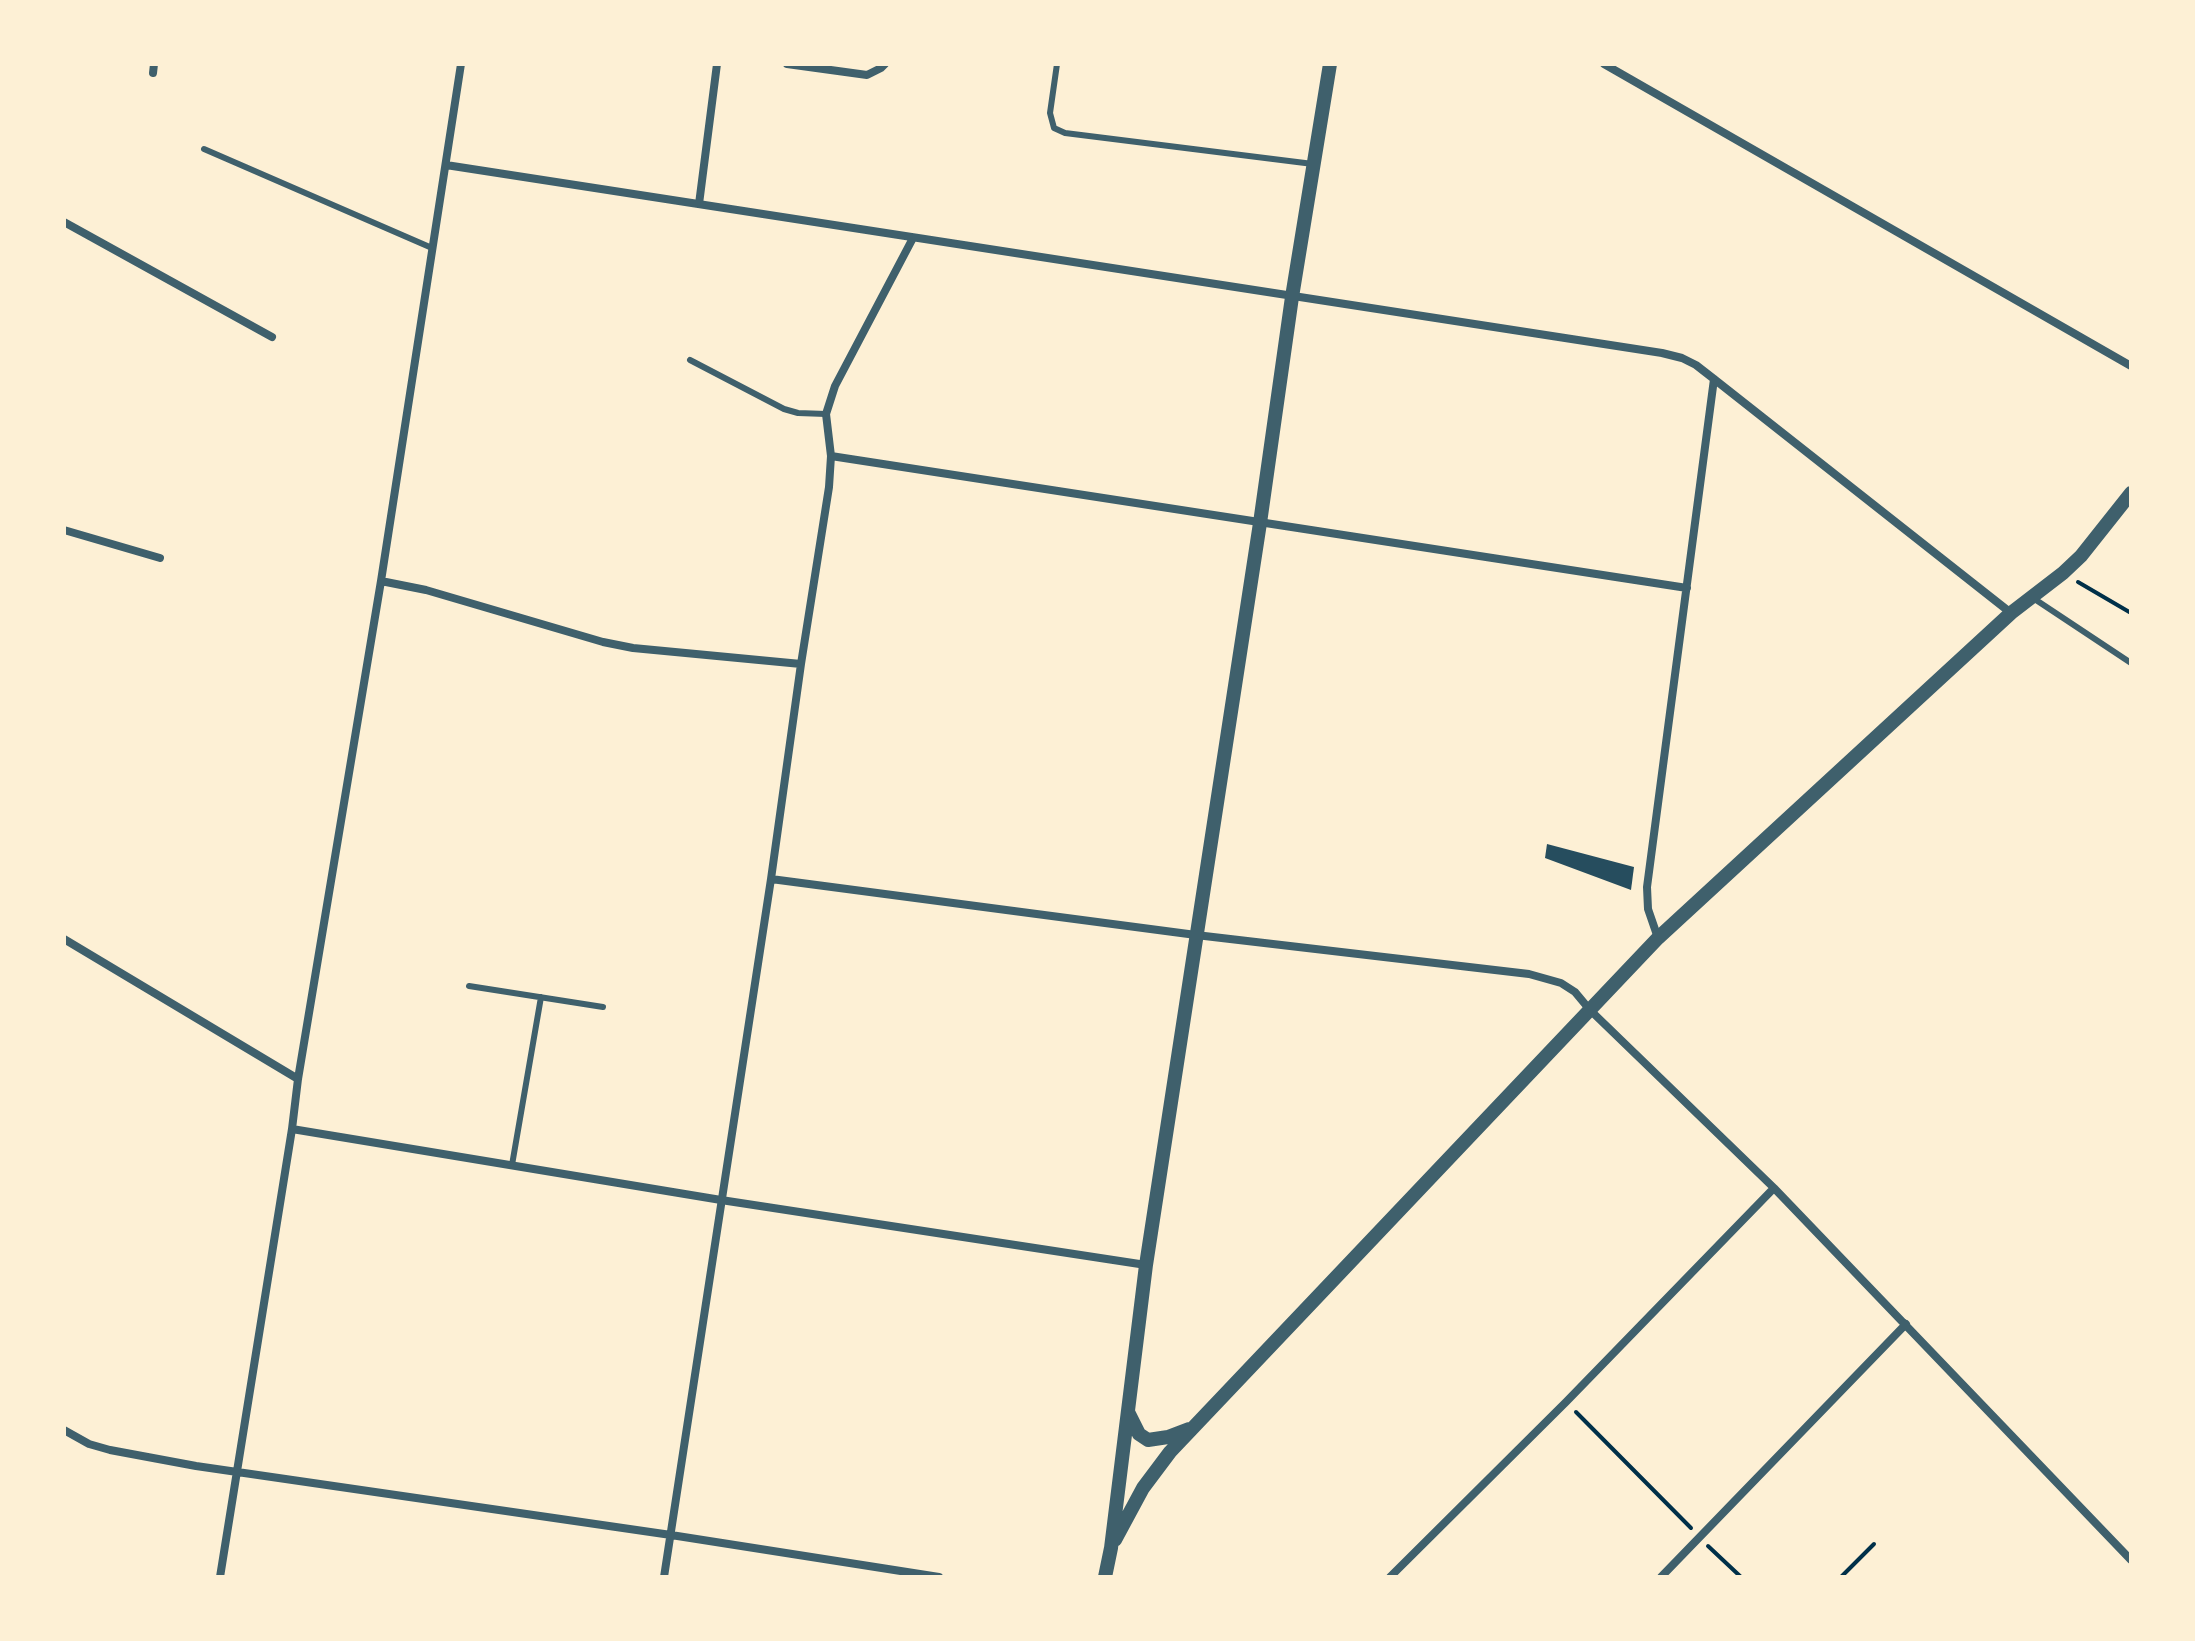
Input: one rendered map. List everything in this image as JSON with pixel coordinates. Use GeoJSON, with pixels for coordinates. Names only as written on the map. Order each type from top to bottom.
{"type":"FeatureCollection","features":[{"type":"Feature","properties":{"kind":"street"},"geometry":{"type":"LineString","coordinates":[[220,1577],[461,64]]}},
{"type":"Feature","properties":{"kind":"street"},"geometry":{"type":"LineString","coordinates":[[699,204],[717,64]]}},
{"type":"Feature","properties":{"kind":"street"},"geometry":{"type":"LineString","coordinates":[[787,64],[867,75],[885,64]]}},
{"type":"Feature","properties":{"kind":"street"},"geometry":{"type":"LineString","coordinates":[[1105,1577],[1146,1265],[1330,64]]}},
{"type":"Feature","properties":{"kind":"street"},"geometry":{"type":"LineString","coordinates":[[1604,64],[2131,366]]}},
{"type":"Feature","properties":{"kind":"street"},"geometry":{"type":"LineString","coordinates":[[446,165],[1682,358],[1696,365],[2011,613]]}},
{"type":"Feature","properties":{"kind":"street"},"geometry":{"type":"LineString","coordinates":[[64,222],[272,337]]}},
{"type":"Feature","properties":{"kind":"street"},"geometry":{"type":"LineString","coordinates":[[664,1577],[829,487],[831,456],[826,414],[835,386],[913,238]]}},
{"type":"Feature","properties":{"kind":"street"},"geometry":{"type":"LineString","coordinates":[[1658,938],[1648,909],[1647,887],[1714,379]]}},
{"type":"Feature","properties":{"kind":"street"},"geometry":{"type":"LineString","coordinates":[[831,456],[1687,588]]}},
{"type":"Feature","properties":{"kind":"street"},"geometry":{"type":"LineString","coordinates":[[1111,1548],[1143,1488],[1170,1452],[1658,938],[2011,613],[2063,573],[2081,556],[2131,493]]}},
{"type":"Feature","properties":{"kind":"street"},"geometry":{"type":"LineString","coordinates":[[64,530],[160,558]]}},
{"type":"Feature","properties":{"kind":"street"},"geometry":{"type":"LineString","coordinates":[[381,581],[426,590],[633,648],[801,664]]}},
{"type":"Feature","properties":{"kind":"street"},"geometry":{"type":"LineString","coordinates":[[771,879],[1196,935],[1529,974],[1561,983],[1575,992],[1774,1188],[2131,1560]]}},
{"type":"Feature","properties":{"kind":"street"},"geometry":{"type":"LineString","coordinates":[[64,939],[298,1079]]}},
{"type":"Feature","properties":{"kind":"street"},"geometry":{"type":"LineString","coordinates":[[292,1129],[721,1200],[1146,1265]]}},
{"type":"Feature","properties":{"kind":"street"},"geometry":{"type":"LineString","coordinates":[[1390,1577],[1774,1188]]}},
{"type":"Feature","properties":{"kind":"street"},"geometry":{"type":"LineString","coordinates":[[1661,1577],[1906,1324]]}},
{"type":"Feature","properties":{"kind":"street"},"geometry":{"type":"LineString","coordinates":[[1127,1407],[1139,1434],[1148,1440],[1168,1437],[1193,1427]]}},
{"type":"Feature","properties":{"kind":"street"},"geometry":{"type":"LineString","coordinates":[[66,1435],[110,1450],[196,1466],[939,1577]]}},
{"type":"Feature","properties":{"kind":"lane"},"geometry":{"type":"LineString","coordinates":[[1057,64],[1050,113],[1054,128],[1065,133],[1313,164]]}},
{"type":"Feature","properties":{"kind":"lane"},"geometry":{"type":"LineString","coordinates":[[204,149],[432,248]]}},
{"type":"Feature","properties":{"kind":"lane"},"geometry":{"type":"LineString","coordinates":[[690,360],[784,409],[826,414]]}},
{"type":"Feature","properties":{"kind":"lane"},"geometry":{"type":"LineString","coordinates":[[2033,598],[2131,663]]}},
{"type":"Feature","properties":{"kind":"lane"},"geometry":{"type":"LineString","coordinates":[[469,986],[603,1007]]}},
{"type":"Feature","properties":{"kind":"lane"},"geometry":{"type":"LineString","coordinates":[[512,1165],[541,997]]}},
{"type":"Feature","properties":{"kind":"path"},"geometry":{"type":"LineString","coordinates":[[2063,573],[2131,613]]}},
{"type":"Feature","properties":{"kind":"path"},"geometry":{"type":"LineString","coordinates":[[1566,1402],[1741,1577]]}},
{"type":"Feature","properties":{"kind":"path"},"geometry":{"type":"LineString","coordinates":[[1841,1577],[1874,1544]]}},
{"type":"Feature","properties":{"kind":"building"},"geometry":{"type":"Polygon","coordinates":[[[1547,844],[1634,867],[1631,890],[1545,858],[1547,844]]]}}]}
